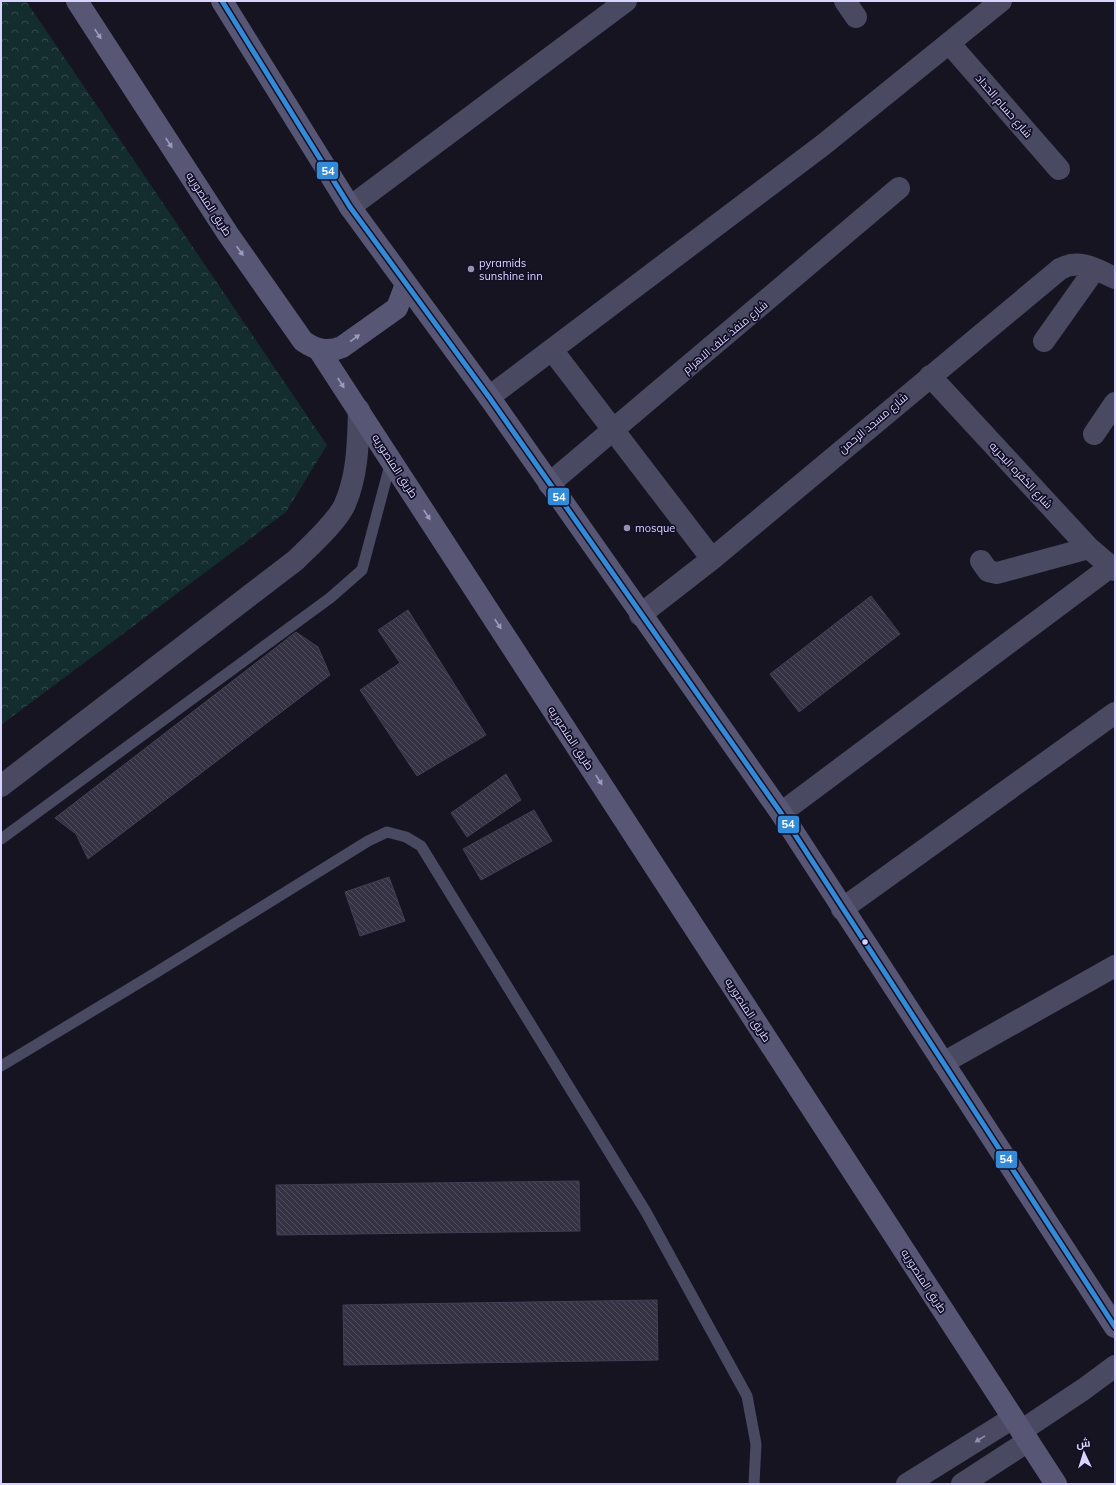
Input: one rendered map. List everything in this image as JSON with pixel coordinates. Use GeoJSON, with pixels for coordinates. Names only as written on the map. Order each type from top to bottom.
{"type":"FeatureCollection","features":[{"type":"Feature","properties":{"kind":"main road","name":"طريق المنصوريه"},"geometry":{"type":"LineString","coordinates":[[77,1],[228,234],[303,341],[320,350],[1056,1484]]}},
{"type":"Feature","properties":{"kind":"main road"},"geometry":{"type":"LineString","coordinates":[[222,1],[350,207],[489,397],[640,615],[781,812],[842,909],[1115,1327]]}},
{"type":"Feature","properties":{"kind":"main road"},"geometry":{"type":"LineString","coordinates":[[320,350],[335,350],[342,347],[397,308],[406,284]]}},
{"type":"Feature","properties":{"kind":"street"},"geometry":{"type":"LineString","coordinates":[[350,207],[626,1]]}},
{"type":"Feature","properties":{"kind":"street"},"geometry":{"type":"LineString","coordinates":[[489,397],[823,145],[1001,1]]}},
{"type":"Feature","properties":{"kind":"street","name":"شارع حسام الحداد"},"geometry":{"type":"LineString","coordinates":[[949,43],[1059,169]]}},
{"type":"Feature","properties":{"kind":"street","name":"شارع منفذ علف الاهرام"},"geometry":{"type":"LineString","coordinates":[[549,484],[899,188]]}},
{"type":"Feature","properties":{"kind":"street","name":"شارع مسجد الرحمن"},"geometry":{"type":"LineString","coordinates":[[640,615],[712,559],[1060,269],[1072,263],[1080,263],[1115,278]]}},
{"type":"Feature","properties":{"kind":"street"},"geometry":{"type":"LineString","coordinates":[[1044,341],[1095,269]]}},
{"type":"Feature","properties":{"kind":"street"},"geometry":{"type":"LineString","coordinates":[[552,350],[712,559]]}},
{"type":"Feature","properties":{"kind":"street","name":"شارع الكفره البحريه"},"geometry":{"type":"LineString","coordinates":[[930,376],[1089,548],[1112,568]]}},
{"type":"Feature","properties":{"kind":"street"},"geometry":{"type":"LineString","coordinates":[[1094,434],[1115,403]]}},
{"type":"Feature","properties":{"kind":"street"},"geometry":{"type":"LineString","coordinates":[[1,786],[296,560],[320,537],[345,506],[357,464],[358,410]]}},
{"type":"Feature","properties":{"kind":"street"},"geometry":{"type":"LineString","coordinates":[[981,561],[988,570],[997,573],[1089,548]]}},
{"type":"Feature","properties":{"kind":"street"},"geometry":{"type":"LineString","coordinates":[[781,812],[1112,568]]}},
{"type":"Feature","properties":{"kind":"street"},"geometry":{"type":"LineString","coordinates":[[842,909],[1115,713]]}},
{"type":"Feature","properties":{"kind":"street"},"geometry":{"type":"LineString","coordinates":[[943,1063],[1115,966]]}},
{"type":"Feature","properties":{"kind":"street"},"geometry":{"type":"LineString","coordinates":[[907,1484],[938,1476],[1021,1430],[1084,1389],[1115,1366]]}},
{"type":"Feature","properties":{"kind":"street"},"geometry":{"type":"LineString","coordinates":[[962,1484],[1021,1430]]}},
{"type":"Feature","properties":{"kind":"lane"},"geometry":{"type":"LineString","coordinates":[[1,839],[323,602],[362,570],[391,460]]}},
{"type":"Feature","properties":{"kind":"lane"},"geometry":{"type":"LineString","coordinates":[[1,1066],[152,975],[368,841],[387,832],[406,837],[421,846],[646,1212],[747,1396],[756,1444],[754,1484]]}},
{"type":"Feature","properties":{"kind":"green space"},"geometry":{"type":"Polygon","coordinates":[[[1,1],[26,1],[327,445],[286,512],[1,725],[1,1]]]}},
{"type":"Feature","properties":{"kind":"building"},"geometry":{"type":"Polygon","coordinates":[[[871,596],[900,634],[799,712],[770,674],[871,596]]]}},
{"type":"Feature","properties":{"kind":"building"},"geometry":{"type":"Polygon","coordinates":[[[408,610],[486,735],[417,776],[360,690],[400,663],[378,630],[408,610]]]}},
{"type":"Feature","properties":{"kind":"building"},"geometry":{"type":"Polygon","coordinates":[[[296,632],[318,647],[330,675],[88,859],[76,834],[55,818],[296,632]]]}},
{"type":"Feature","properties":{"kind":"building"},"geometry":{"type":"Polygon","coordinates":[[[506,774],[521,800],[467,837],[451,813],[506,774]]]}},
{"type":"Feature","properties":{"kind":"building"},"geometry":{"type":"Polygon","coordinates":[[[534,810],[552,841],[481,880],[463,849],[534,810]]]}},
{"type":"Feature","properties":{"kind":"building"},"geometry":{"type":"Polygon","coordinates":[[[389,877],[405,921],[360,936],[345,892],[389,877]]]}},
{"type":"Feature","properties":{"kind":"building"},"geometry":{"type":"Polygon","coordinates":[[[579,1181],[580,1231],[277,1235],[276,1185],[579,1181]]]}},
{"type":"Feature","properties":{"kind":"building"},"geometry":{"type":"Polygon","coordinates":[[[657,1300],[658,1360],[344,1365],[343,1305],[657,1300]]]}},
{"type":"Feature","properties":{"kind":"transit line","name":"54"},"geometry":{"type":"LineString","coordinates":[[222,1],[350,207],[489,397],[781,813],[1115,1327]]}},
{"type":"Feature","properties":{"kind":"place","name":"pyramids sunshine inn"},"geometry":{"type":"Point","coordinates":[471,269]}},
{"type":"Feature","properties":{"kind":"place","name":"mosque"},"geometry":{"type":"Point","coordinates":[627,528]}}]}
